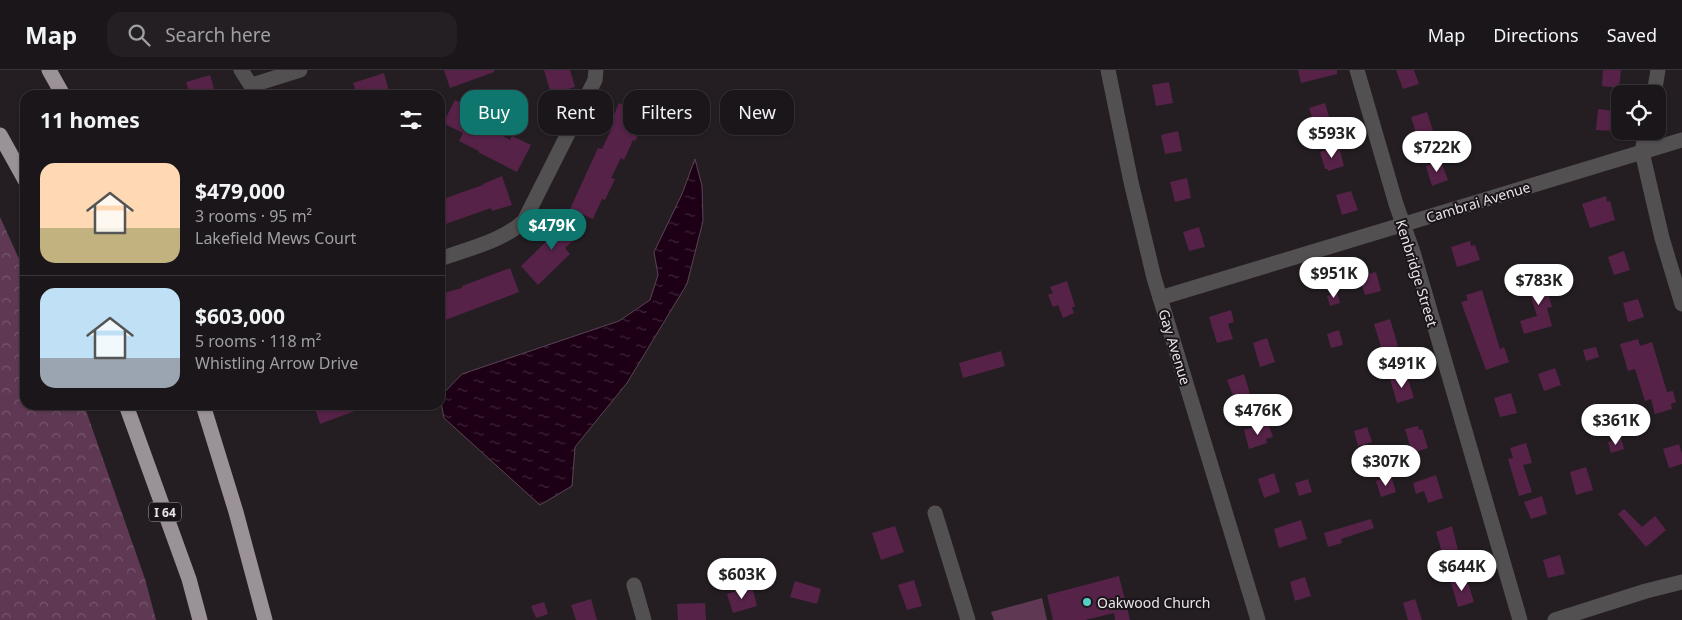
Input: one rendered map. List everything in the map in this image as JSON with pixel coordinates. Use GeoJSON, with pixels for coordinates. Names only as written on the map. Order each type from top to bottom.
{"type":"FeatureCollection","features":[{"type":"Feature","properties":{"kind":"highway"},"geometry":{"type":"LineString","coordinates":[[49,70],[60,90]]}},
{"type":"Feature","properties":{"kind":"highway"},"geometry":{"type":"LineString","coordinates":[[0,135],[20,171]]}},
{"type":"Feature","properties":{"kind":"highway","name":"I 64"},"geometry":{"type":"LineString","coordinates":[[128,410],[189,579],[200,620]]}},
{"type":"Feature","properties":{"kind":"highway"},"geometry":{"type":"LineString","coordinates":[[205,410],[236,512],[265,620]]}},
{"type":"Feature","properties":{"kind":"street"},"geometry":{"type":"LineString","coordinates":[[241,70],[254,90],[300,70]]}},
{"type":"Feature","properties":{"kind":"street"},"geometry":{"type":"LineString","coordinates":[[445,257],[514,231],[524,221],[595,80],[596,70]]}},
{"type":"Feature","properties":{"kind":"street","name":"Gay Avenue"},"geometry":{"type":"LineString","coordinates":[[1108,70],[1140,225],[1160,298],[1258,620]]}},
{"type":"Feature","properties":{"kind":"street","name":"Kenbridge Street"},"geometry":{"type":"LineString","coordinates":[[1357,70],[1413,252],[1520,620]]}},
{"type":"Feature","properties":{"kind":"street"},"geometry":{"type":"LineString","coordinates":[[1656,85],[1658,70]]}},
{"type":"Feature","properties":{"kind":"street"},"geometry":{"type":"LineString","coordinates":[[1644,140],[1642,152],[1662,238],[1682,304]]}},
{"type":"Feature","properties":{"kind":"street","name":"Cambrai Avenue"},"geometry":{"type":"LineString","coordinates":[[1160,298],[1682,140]]}},
{"type":"Feature","properties":{"kind":"street"},"geometry":{"type":"LineString","coordinates":[[935,513],[968,620]]}},
{"type":"Feature","properties":{"kind":"street"},"geometry":{"type":"LineString","coordinates":[[1555,620],[1646,591],[1682,582]]}},
{"type":"Feature","properties":{"kind":"street"},"geometry":{"type":"LineString","coordinates":[[634,585],[644,620]]}},
{"type":"Feature","properties":{"kind":"green space"},"geometry":{"type":"Polygon","coordinates":[[[0,217],[20,261],[20,410],[86,410],[145,579],[156,620],[0,620],[0,217]]]}},
{"type":"Feature","properties":{"kind":"green space"},"geometry":{"type":"Polygon","coordinates":[[[1042,598],[1047,620],[994,620],[991,612],[1042,598]]]}},
{"type":"Feature","properties":{"kind":"water"},"geometry":{"type":"Polygon","coordinates":[[[695,159],[702,186],[703,221],[687,284],[627,383],[575,447],[572,486],[540,505],[444,418],[442,410],[445,410],[445,392],[462,374],[619,321],[650,300],[658,275],[654,252],[682,194],[695,159]]]}},
{"type":"Feature","properties":{"kind":"building"},"geometry":{"type":"Polygon","coordinates":[[[444,70],[494,70],[494,72],[450,88],[444,70]]]}},
{"type":"Feature","properties":{"kind":"building"},"geometry":{"type":"Polygon","coordinates":[[[544,70],[570,70],[575,87],[565,90],[550,90],[544,70]]]}},
{"type":"Feature","properties":{"kind":"building"},"geometry":{"type":"Polygon","coordinates":[[[1298,70],[1337,70],[1337,74],[1301,83],[1298,70]]]}},
{"type":"Feature","properties":{"kind":"building"},"geometry":{"type":"Polygon","coordinates":[[[1396,70],[1414,70],[1419,84],[1403,89],[1396,70]]]}},
{"type":"Feature","properties":{"kind":"building"},"geometry":{"type":"Polygon","coordinates":[[[1603,70],[1621,70],[1619,85],[1611,85],[1611,87],[1602,86],[1603,70]]]}},
{"type":"Feature","properties":{"kind":"building"},"geometry":{"type":"Polygon","coordinates":[[[384,73],[389,90],[355,90],[353,83],[384,73]]]}},
{"type":"Feature","properties":{"kind":"building"},"geometry":{"type":"Polygon","coordinates":[[[210,75],[214,90],[188,90],[186,82],[210,75]]]}},
{"type":"Feature","properties":{"kind":"building"},"geometry":{"type":"Polygon","coordinates":[[[1169,82],[1173,103],[1156,106],[1152,85],[1169,82]]]}},
{"type":"Feature","properties":{"kind":"building"},"geometry":{"type":"Polygon","coordinates":[[[455,100],[460,103],[460,132],[445,124],[445,119],[455,100]]]}},
{"type":"Feature","properties":{"kind":"building"},"geometry":{"type":"Polygon","coordinates":[[[619,103],[623,105],[623,135],[638,135],[635,141],[633,140],[624,160],[621,158],[611,178],[615,179],[605,200],[602,199],[593,219],[570,209],[598,148],[602,149],[609,135],[613,135],[613,117],[619,103]]]}},
{"type":"Feature","properties":{"kind":"building"},"geometry":{"type":"Polygon","coordinates":[[[1325,103],[1331,123],[1315,127],[1309,108],[1325,103]]]}},
{"type":"Feature","properties":{"kind":"building"},"geometry":{"type":"Polygon","coordinates":[[[1598,109],[1611,111],[1611,131],[1596,130],[1598,109]]]}},
{"type":"Feature","properties":{"kind":"building"},"geometry":{"type":"Polygon","coordinates":[[[1427,112],[1433,131],[1417,136],[1411,117],[1427,112]]]}},
{"type":"Feature","properties":{"kind":"building"},"geometry":{"type":"Polygon","coordinates":[[[1178,131],[1182,151],[1165,154],[1161,135],[1178,131]]]}},
{"type":"Feature","properties":{"kind":"building"},"geometry":{"type":"Polygon","coordinates":[[[462,135],[501,135],[510,140],[512,136],[531,145],[517,172],[459,141],[462,135]]]}},
{"type":"Feature","properties":{"kind":"building"},"geometry":{"type":"Polygon","coordinates":[[[1339,147],[1344,166],[1328,171],[1328,169],[1325,169],[1320,152],[1339,147]]]}},
{"type":"Feature","properties":{"kind":"building"},"geometry":{"type":"Polygon","coordinates":[[[1441,162],[1448,180],[1432,186],[1426,166],[1441,162]]]}},
{"type":"Feature","properties":{"kind":"building"},"geometry":{"type":"Polygon","coordinates":[[[502,176],[512,205],[492,211],[491,208],[445,224],[445,198],[502,176]]]}},
{"type":"Feature","properties":{"kind":"building"},"geometry":{"type":"Polygon","coordinates":[[[1187,178],[1191,198],[1175,202],[1170,182],[1187,178]]]}},
{"type":"Feature","properties":{"kind":"building"},"geometry":{"type":"Polygon","coordinates":[[[1351,191],[1358,210],[1342,215],[1336,195],[1351,191]]]}},
{"type":"Feature","properties":{"kind":"building"},"geometry":{"type":"Polygon","coordinates":[[[1606,196],[1607,202],[1610,201],[1615,220],[1590,228],[1582,204],[1606,196]]]}},
{"type":"Feature","properties":{"kind":"building"},"geometry":{"type":"Polygon","coordinates":[[[564,215],[581,234],[565,248],[570,254],[538,285],[521,266],[553,235],[549,231],[564,215]]]}},
{"type":"Feature","properties":{"kind":"building"},"geometry":{"type":"Polygon","coordinates":[[[1199,227],[1205,247],[1189,251],[1183,232],[1199,227]]]}},
{"type":"Feature","properties":{"kind":"building"},"geometry":{"type":"Polygon","coordinates":[[[1470,241],[1471,246],[1475,245],[1480,260],[1457,267],[1451,247],[1470,241]]]}},
{"type":"Feature","properties":{"kind":"building"},"geometry":{"type":"Polygon","coordinates":[[[1624,251],[1630,270],[1614,275],[1608,257],[1624,251]]]}},
{"type":"Feature","properties":{"kind":"building"},"geometry":{"type":"Polygon","coordinates":[[[510,268],[519,292],[445,320],[445,293],[462,288],[462,286],[510,268]]]}},
{"type":"Feature","properties":{"kind":"building"},"geometry":{"type":"Polygon","coordinates":[[[1376,272],[1381,291],[1365,295],[1359,276],[1376,272]]]}},
{"type":"Feature","properties":{"kind":"building"},"geometry":{"type":"Polygon","coordinates":[[[1542,272],[1552,307],[1547,308],[1552,326],[1524,334],[1520,321],[1537,316],[1530,294],[1534,293],[1530,276],[1542,272]]]}},
{"type":"Feature","properties":{"kind":"building"},"geometry":{"type":"Polygon","coordinates":[[[1067,281],[1075,306],[1072,308],[1074,313],[1063,318],[1058,305],[1053,307],[1048,295],[1053,293],[1050,287],[1067,281]]]}},
{"type":"Feature","properties":{"kind":"building"},"geometry":{"type":"Polygon","coordinates":[[[1482,290],[1500,349],[1504,347],[1509,362],[1486,370],[1461,302],[1468,300],[1466,295],[1482,290]]]}},
{"type":"Feature","properties":{"kind":"building"},"geometry":{"type":"Polygon","coordinates":[[[1337,292],[1340,303],[1330,306],[1327,296],[1337,292]]]}},
{"type":"Feature","properties":{"kind":"building"},"geometry":{"type":"Polygon","coordinates":[[[1638,299],[1644,317],[1628,322],[1623,303],[1638,299]]]}},
{"type":"Feature","properties":{"kind":"building"},"geometry":{"type":"Polygon","coordinates":[[[1231,310],[1234,322],[1228,324],[1233,339],[1217,343],[1209,317],[1231,310]]]}},
{"type":"Feature","properties":{"kind":"building"},"geometry":{"type":"Polygon","coordinates":[[[1390,319],[1398,346],[1382,350],[1374,324],[1390,319]]]}},
{"type":"Feature","properties":{"kind":"building"},"geometry":{"type":"Polygon","coordinates":[[[1339,330],[1343,345],[1331,348],[1327,334],[1339,330]]]}},
{"type":"Feature","properties":{"kind":"building"},"geometry":{"type":"Polygon","coordinates":[[[1267,338],[1275,362],[1260,367],[1253,343],[1267,338]]]}},
{"type":"Feature","properties":{"kind":"building"},"geometry":{"type":"Polygon","coordinates":[[[1638,339],[1640,346],[1652,342],[1667,392],[1673,391],[1676,402],[1671,404],[1672,409],[1655,414],[1651,399],[1645,401],[1635,369],[1628,371],[1620,344],[1638,339]]]}},
{"type":"Feature","properties":{"kind":"building"},"geometry":{"type":"Polygon","coordinates":[[[1596,347],[1599,357],[1586,361],[1583,350],[1596,347]]]}},
{"type":"Feature","properties":{"kind":"building"},"geometry":{"type":"Polygon","coordinates":[[[1001,351],[1005,366],[963,378],[959,363],[1001,351]]]}},
{"type":"Feature","properties":{"kind":"building"},"geometry":{"type":"Polygon","coordinates":[[[1555,368],[1561,385],[1544,391],[1538,374],[1555,368]]]}},
{"type":"Feature","properties":{"kind":"building"},"geometry":{"type":"Polygon","coordinates":[[[1244,374],[1250,394],[1234,398],[1227,380],[1244,374]]]}},
{"type":"Feature","properties":{"kind":"building"},"geometry":{"type":"Polygon","coordinates":[[[1404,375],[1405,380],[1408,379],[1414,398],[1397,403],[1390,379],[1404,375]]]}},
{"type":"Feature","properties":{"kind":"building"},"geometry":{"type":"Polygon","coordinates":[[[1511,393],[1517,413],[1500,417],[1494,398],[1511,393]]]}},
{"type":"Feature","properties":{"kind":"building"},"geometry":{"type":"Polygon","coordinates":[[[316,410],[357,410],[320,424],[316,410]]]}},
{"type":"Feature","properties":{"kind":"building"},"geometry":{"type":"Polygon","coordinates":[[[1268,423],[1273,437],[1266,439],[1267,443],[1249,449],[1244,430],[1268,423]]]}},
{"type":"Feature","properties":{"kind":"building"},"geometry":{"type":"Polygon","coordinates":[[[1418,426],[1419,430],[1422,429],[1428,448],[1412,453],[1405,429],[1418,426]]]}},
{"type":"Feature","properties":{"kind":"building"},"geometry":{"type":"Polygon","coordinates":[[[1367,427],[1372,442],[1358,446],[1354,431],[1367,427]]]}},
{"type":"Feature","properties":{"kind":"building"},"geometry":{"type":"Polygon","coordinates":[[[1621,438],[1624,449],[1611,453],[1608,442],[1621,438]]]}},
{"type":"Feature","properties":{"kind":"building"},"geometry":{"type":"Polygon","coordinates":[[[1526,443],[1532,463],[1523,465],[1532,492],[1519,496],[1508,459],[1513,458],[1510,448],[1526,443]]]}},
{"type":"Feature","properties":{"kind":"building"},"geometry":{"type":"Polygon","coordinates":[[[1679,444],[1682,464],[1669,468],[1663,449],[1679,444]]]}},
{"type":"Feature","properties":{"kind":"building"},"geometry":{"type":"Polygon","coordinates":[[[1586,467],[1593,490],[1576,495],[1570,472],[1586,467]]]}},
{"type":"Feature","properties":{"kind":"building"},"geometry":{"type":"Polygon","coordinates":[[[1274,473],[1280,492],[1264,498],[1258,479],[1274,473]]]}},
{"type":"Feature","properties":{"kind":"building"},"geometry":{"type":"Polygon","coordinates":[[[1436,475],[1443,498],[1428,503],[1424,491],[1416,494],[1413,483],[1436,475]]]}},
{"type":"Feature","properties":{"kind":"building"},"geometry":{"type":"Polygon","coordinates":[[[1391,476],[1396,492],[1381,497],[1376,481],[1391,476]]]}},
{"type":"Feature","properties":{"kind":"building"},"geometry":{"type":"Polygon","coordinates":[[[1308,479],[1312,492],[1299,496],[1295,483],[1308,479]]]}},
{"type":"Feature","properties":{"kind":"building"},"geometry":{"type":"Polygon","coordinates":[[[1542,496],[1547,514],[1531,519],[1524,502],[1542,496]]]}},
{"type":"Feature","properties":{"kind":"building"},"geometry":{"type":"Polygon","coordinates":[[[1624,509],[1642,527],[1655,516],[1666,530],[1646,547],[1618,514],[1624,509]]]}},
{"type":"Feature","properties":{"kind":"building"},"geometry":{"type":"Polygon","coordinates":[[[1371,519],[1374,528],[1341,539],[1342,543],[1328,547],[1324,533],[1371,519]]]}},
{"type":"Feature","properties":{"kind":"building"},"geometry":{"type":"Polygon","coordinates":[[[1301,520],[1307,539],[1279,548],[1274,529],[1301,520]]]}},
{"type":"Feature","properties":{"kind":"building"},"geometry":{"type":"Polygon","coordinates":[[[895,526],[904,552],[881,560],[872,533],[895,526]]]}},
{"type":"Feature","properties":{"kind":"building"},"geometry":{"type":"Polygon","coordinates":[[[1452,526],[1459,554],[1444,559],[1436,532],[1452,526]]]}},
{"type":"Feature","properties":{"kind":"building"},"geometry":{"type":"Polygon","coordinates":[[[1560,555],[1565,574],[1548,578],[1543,560],[1560,555]]]}},
{"type":"Feature","properties":{"kind":"building","name":"Oakwood Church"},"geometry":{"type":"Polygon","coordinates":[[[1119,576],[1130,620],[1115,620],[1114,613],[1085,620],[1053,620],[1047,595],[1119,576]]]}},
{"type":"Feature","properties":{"kind":"building"},"geometry":{"type":"Polygon","coordinates":[[[1460,576],[1463,584],[1468,583],[1474,602],[1458,607],[1450,579],[1460,576]]]}},
{"type":"Feature","properties":{"kind":"building"},"geometry":{"type":"Polygon","coordinates":[[[1305,577],[1311,596],[1295,601],[1290,582],[1305,577]]]}},
{"type":"Feature","properties":{"kind":"building"},"geometry":{"type":"Polygon","coordinates":[[[914,580],[922,606],[907,610],[898,585],[914,580]]]}},
{"type":"Feature","properties":{"kind":"building"},"geometry":{"type":"Polygon","coordinates":[[[795,581],[821,589],[817,604],[790,597],[795,581]]]}},
{"type":"Feature","properties":{"kind":"building"},"geometry":{"type":"Polygon","coordinates":[[[752,586],[757,606],[733,613],[727,594],[752,586]]]}},
{"type":"Feature","properties":{"kind":"building"},"geometry":{"type":"Polygon","coordinates":[[[591,599],[597,620],[576,620],[571,605],[591,599]]]}},
{"type":"Feature","properties":{"kind":"building"},"geometry":{"type":"Polygon","coordinates":[[[1415,599],[1422,620],[1408,620],[1403,603],[1415,599]]]}},
{"type":"Feature","properties":{"kind":"building"},"geometry":{"type":"Polygon","coordinates":[[[544,602],[548,614],[536,618],[531,606],[544,602]]]}},
{"type":"Feature","properties":{"kind":"building"},"geometry":{"type":"Polygon","coordinates":[[[705,603],[706,620],[678,620],[677,604],[705,603]]]}},
{"type":"Feature","properties":{"kind":"place","name":"Oakwood Church"},"geometry":{"type":"Point","coordinates":[1087,602]}}]}
